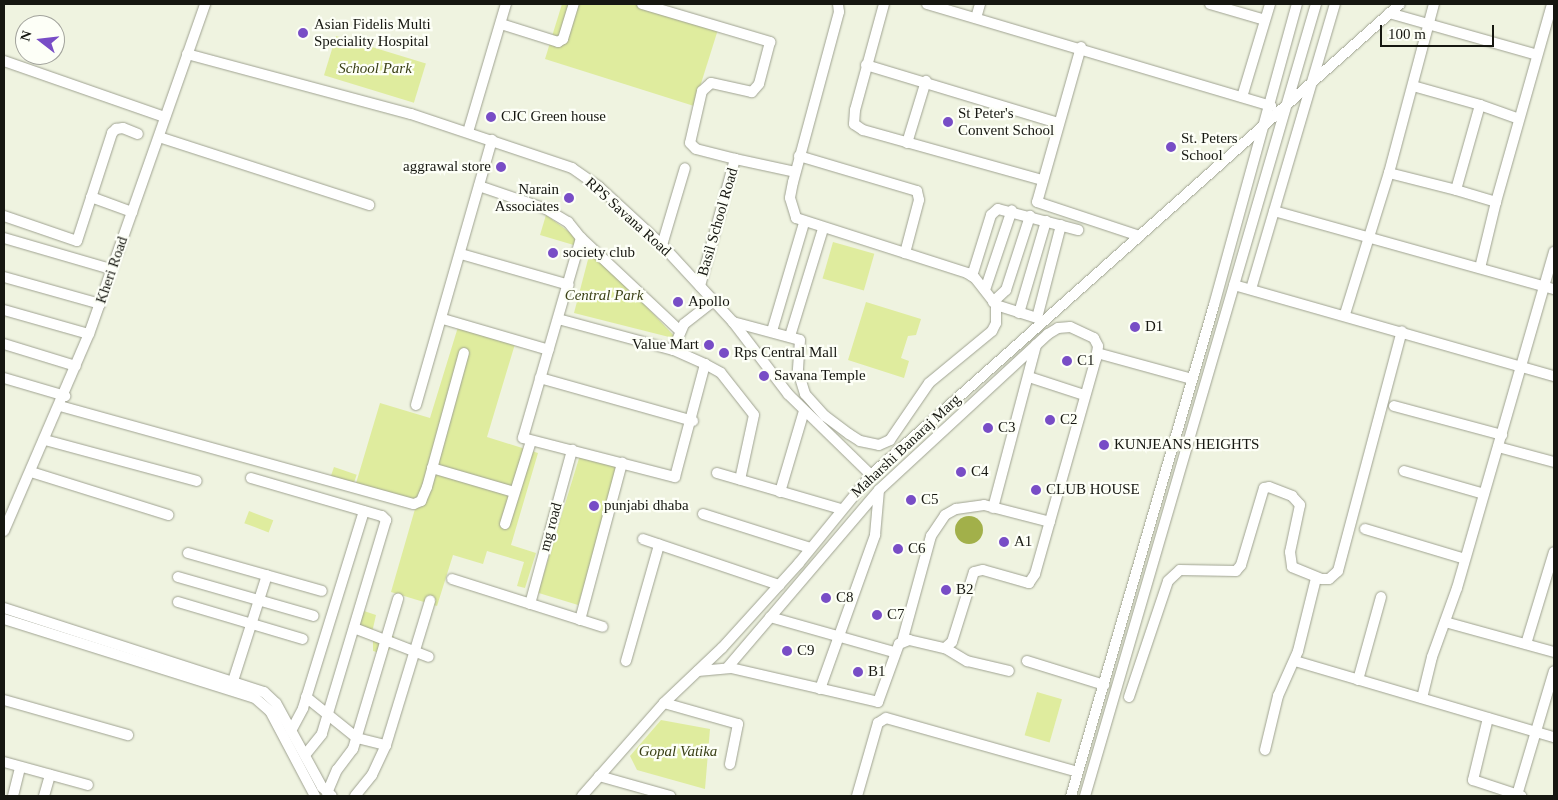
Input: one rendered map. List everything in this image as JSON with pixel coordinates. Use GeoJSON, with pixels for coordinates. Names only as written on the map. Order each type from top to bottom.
{"type":"FeatureCollection","features":[{"type":"Feature","properties":{"kind":"street","name":"Kheri Road"},"geometry":{"type":"LineString","coordinates":[[4,531],[9,508],[31,472],[89,334],[206,4]]}},
{"type":"Feature","properties":{"kind":"street"},"geometry":{"type":"LineString","coordinates":[[468,132],[506,4]]}},
{"type":"Feature","properties":{"kind":"street"},"geometry":{"type":"LineString","coordinates":[[501,24],[558,42],[563,39],[574,4]]}},
{"type":"Feature","properties":{"kind":"street"},"geometry":{"type":"LineString","coordinates":[[642,4],[770,42],[759,84],[752,92],[711,83],[702,92],[690,143],[696,148],[736,159]]}},
{"type":"Feature","properties":{"kind":"street"},"geometry":{"type":"LineString","coordinates":[[733,322],[790,336],[801,342],[798,371],[805,394],[825,416],[849,434],[860,441],[880,445],[890,440],[929,383],[992,331],[996,323],[995,304],[972,276],[906,253],[804,223],[792,213],[790,198],[795,172],[839,12],[838,4]]}},
{"type":"Feature","properties":{"kind":"street"},"geometry":{"type":"LineString","coordinates":[[884,4],[866,65],[854,124],[863,130],[1042,180]]}},
{"type":"Feature","properties":{"kind":"street"},"geometry":{"type":"LineString","coordinates":[[928,4],[1081,47],[1271,106]]}},
{"type":"Feature","properties":{"kind":"street"},"geometry":{"type":"LineString","coordinates":[[976,18],[980,4]]}},
{"type":"Feature","properties":{"kind":"street"},"geometry":{"type":"LineString","coordinates":[[1210,4],[1265,20]]}},
{"type":"Feature","properties":{"kind":"street"},"geometry":{"type":"LineString","coordinates":[[1242,97],[1270,4]]}},
{"type":"Feature","properties":{"kind":"street"},"geometry":{"type":"LineString","coordinates":[[1071,796],[1192,379],[1262,128],[1271,106],[1298,4]]}},
{"type":"Feature","properties":{"kind":"street"},"geometry":{"type":"LineString","coordinates":[[1085,796],[1316,4]]}},
{"type":"Feature","properties":{"kind":"street"},"geometry":{"type":"LineString","coordinates":[[1251,289],[1335,4]]}},
{"type":"Feature","properties":{"kind":"street","name":"Maharshi Banaraj Marg"},"geometry":{"type":"LineString","coordinates":[[582,796],[664,703],[698,671],[778,585],[871,475],[1400,4]]}},
{"type":"Feature","properties":{"kind":"street"},"geometry":{"type":"LineString","coordinates":[[1345,314],[1389,173],[1434,4]]}},
{"type":"Feature","properties":{"kind":"street"},"geometry":{"type":"LineString","coordinates":[[1480,268],[1496,202],[1552,4]]}},
{"type":"Feature","properties":{"kind":"street"},"geometry":{"type":"LineString","coordinates":[[1389,13],[1538,55]]}},
{"type":"Feature","properties":{"kind":"street"},"geometry":{"type":"LineString","coordinates":[[1081,47],[1036,197],[1040,205],[1139,236]]}},
{"type":"Feature","properties":{"kind":"street","name":"RPS Savana Road"},"geometry":{"type":"LineString","coordinates":[[187,54],[412,114],[572,168],[599,187],[662,245],[733,322],[804,411],[871,475]]}},
{"type":"Feature","properties":{"kind":"street"},"geometry":{"type":"LineString","coordinates":[[4,61],[165,117]]}},
{"type":"Feature","properties":{"kind":"street"},"geometry":{"type":"LineString","coordinates":[[866,65],[926,81],[1058,123]]}},
{"type":"Feature","properties":{"kind":"street"},"geometry":{"type":"LineString","coordinates":[[907,143],[926,81]]}},
{"type":"Feature","properties":{"kind":"street"},"geometry":{"type":"LineString","coordinates":[[1413,86],[1480,105],[1519,119]]}},
{"type":"Feature","properties":{"kind":"street"},"geometry":{"type":"LineString","coordinates":[[1456,190],[1480,105]]}},
{"type":"Feature","properties":{"kind":"street"},"geometry":{"type":"LineString","coordinates":[[4,216],[77,241],[116,128],[138,134]]}},
{"type":"Feature","properties":{"kind":"street"},"geometry":{"type":"LineString","coordinates":[[159,137],[369,205]]}},
{"type":"Feature","properties":{"kind":"street"},"geometry":{"type":"LineString","coordinates":[[416,405],[443,319],[492,140]]}},
{"type":"Feature","properties":{"kind":"street"},"geometry":{"type":"LineString","coordinates":[[799,156],[917,191],[919,200],[906,253]]}},
{"type":"Feature","properties":{"kind":"street","name":"Basil School Road"},"geometry":{"type":"LineString","coordinates":[[700,286],[736,159],[795,172]]}},
{"type":"Feature","properties":{"kind":"street"},"geometry":{"type":"LineString","coordinates":[[662,245],[685,168]]}},
{"type":"Feature","properties":{"kind":"street"},"geometry":{"type":"LineString","coordinates":[[1389,173],[1496,202]]}},
{"type":"Feature","properties":{"kind":"street"},"geometry":{"type":"LineString","coordinates":[[479,186],[546,209],[568,222],[581,238],[679,330]]}},
{"type":"Feature","properties":{"kind":"street"},"geometry":{"type":"LineString","coordinates":[[91,197],[132,212]]}},
{"type":"Feature","properties":{"kind":"street"},"geometry":{"type":"LineString","coordinates":[[972,276],[991,215],[998,209],[1012,210],[1078,230]]}},
{"type":"Feature","properties":{"kind":"street"},"geometry":{"type":"LineString","coordinates":[[985,290],[1000,254],[1012,210]]}},
{"type":"Feature","properties":{"kind":"street"},"geometry":{"type":"LineString","coordinates":[[1274,211],[1549,287]]}},
{"type":"Feature","properties":{"kind":"street"},"geometry":{"type":"LineString","coordinates":[[995,304],[1006,290],[1030,216]]}},
{"type":"Feature","properties":{"kind":"street"},"geometry":{"type":"LineString","coordinates":[[1019,313],[1046,221]]}},
{"type":"Feature","properties":{"kind":"street"},"geometry":{"type":"LineString","coordinates":[[772,331],[804,223]]}},
{"type":"Feature","properties":{"kind":"street"},"geometry":{"type":"LineString","coordinates":[[995,304],[1037,318],[1061,225]]}},
{"type":"Feature","properties":{"kind":"street"},"geometry":{"type":"LineString","coordinates":[[790,336],[823,229]]}},
{"type":"Feature","properties":{"kind":"street"},"geometry":{"type":"LineString","coordinates":[[4,238],[111,269]]}},
{"type":"Feature","properties":{"kind":"street"},"geometry":{"type":"LineString","coordinates":[[581,238],[523,438],[675,478],[693,421],[705,364]]}},
{"type":"Feature","properties":{"kind":"street"},"geometry":{"type":"LineString","coordinates":[[1422,698],[1432,657],[1465,559],[1522,367],[1549,287],[1554,252]]}},
{"type":"Feature","properties":{"kind":"street"},"geometry":{"type":"LineString","coordinates":[[461,254],[568,285]]}},
{"type":"Feature","properties":{"kind":"street"},"geometry":{"type":"LineString","coordinates":[[4,276],[100,304]]}},
{"type":"Feature","properties":{"kind":"street"},"geometry":{"type":"LineString","coordinates":[[1234,285],[1345,314],[1554,376]]}},
{"type":"Feature","properties":{"kind":"street"},"geometry":{"type":"LineString","coordinates":[[673,350],[679,330],[713,301]]}},
{"type":"Feature","properties":{"kind":"street"},"geometry":{"type":"LineString","coordinates":[[4,310],[89,334]]}},
{"type":"Feature","properties":{"kind":"street"},"geometry":{"type":"LineString","coordinates":[[443,319],[548,350]]}},
{"type":"Feature","properties":{"kind":"street"},"geometry":{"type":"LineString","coordinates":[[558,320],[673,350],[717,369],[754,415],[740,480]]}},
{"type":"Feature","properties":{"kind":"street"},"geometry":{"type":"LineString","coordinates":[[727,668],[879,490],[1036,345],[1054,330],[1070,327],[1094,338],[1097,353],[1035,574],[1029,583],[983,570],[974,572],[954,637],[946,648]]}},
{"type":"Feature","properties":{"kind":"street"},"geometry":{"type":"LineString","coordinates":[[1129,697],[1168,581],[1180,570],[1236,572],[1241,565],[1264,488],[1278,490],[1298,499],[1300,515],[1289,561],[1300,573],[1316,578],[1329,579],[1338,571],[1402,331]]}},
{"type":"Feature","properties":{"kind":"street"},"geometry":{"type":"LineString","coordinates":[[4,344],[76,366]]}},
{"type":"Feature","properties":{"kind":"street"},"geometry":{"type":"LineString","coordinates":[[993,508],[1036,345]]}},
{"type":"Feature","properties":{"kind":"street"},"geometry":{"type":"LineString","coordinates":[[60,406],[414,504],[423,498],[464,353]]}},
{"type":"Feature","properties":{"kind":"street"},"geometry":{"type":"LineString","coordinates":[[1097,353],[1192,379]]}},
{"type":"Feature","properties":{"kind":"street"},"geometry":{"type":"LineString","coordinates":[[1029,377],[1084,395]]}},
{"type":"Feature","properties":{"kind":"street"},"geometry":{"type":"LineString","coordinates":[[4,378],[64,396]]}},
{"type":"Feature","properties":{"kind":"street"},"geometry":{"type":"LineString","coordinates":[[540,378],[693,421]]}},
{"type":"Feature","properties":{"kind":"street"},"geometry":{"type":"LineString","coordinates":[[1394,406],[1502,435]]}},
{"type":"Feature","properties":{"kind":"street"},"geometry":{"type":"LineString","coordinates":[[780,492],[804,411]]}},
{"type":"Feature","properties":{"kind":"street"},"geometry":{"type":"LineString","coordinates":[[45,440],[197,481]]}},
{"type":"Feature","properties":{"kind":"street"},"geometry":{"type":"LineString","coordinates":[[505,524],[531,440]]}},
{"type":"Feature","properties":{"kind":"street"},"geometry":{"type":"LineString","coordinates":[[1498,447],[1554,462]]}},
{"type":"Feature","properties":{"kind":"street","name":"mg road"},"geometry":{"type":"LineString","coordinates":[[530,604],[572,450]]}},
{"type":"Feature","properties":{"kind":"street"},"geometry":{"type":"LineString","coordinates":[[580,620],[622,463]]}},
{"type":"Feature","properties":{"kind":"street"},"geometry":{"type":"LineString","coordinates":[[432,468],[514,492]]}},
{"type":"Feature","properties":{"kind":"street"},"geometry":{"type":"LineString","coordinates":[[1404,471],[1484,494]]}},
{"type":"Feature","properties":{"kind":"street"},"geometry":{"type":"LineString","coordinates":[[31,472],[168,515]]}},
{"type":"Feature","properties":{"kind":"street"},"geometry":{"type":"LineString","coordinates":[[717,473],[841,509]]}},
{"type":"Feature","properties":{"kind":"street"},"geometry":{"type":"LineString","coordinates":[[251,478],[382,516],[386,523],[328,716],[318,742],[305,755]]}},
{"type":"Feature","properties":{"kind":"street"},"geometry":{"type":"LineString","coordinates":[[820,689],[875,535],[879,490]]}},
{"type":"Feature","properties":{"kind":"street"},"geometry":{"type":"LineString","coordinates":[[698,671],[727,668],[878,702],[894,652],[902,642],[937,523],[956,509],[993,508],[1050,522]]}},
{"type":"Feature","properties":{"kind":"street"},"geometry":{"type":"LineString","coordinates":[[291,731],[306,696],[364,511]]}},
{"type":"Feature","properties":{"kind":"street"},"geometry":{"type":"LineString","coordinates":[[703,514],[810,548]]}},
{"type":"Feature","properties":{"kind":"street"},"geometry":{"type":"LineString","coordinates":[[1364,529],[1465,559]]}},
{"type":"Feature","properties":{"kind":"street"},"geometry":{"type":"LineString","coordinates":[[643,539],[778,585]]}},
{"type":"Feature","properties":{"kind":"street"},"geometry":{"type":"LineString","coordinates":[[626,661],[659,545]]}},
{"type":"Feature","properties":{"kind":"street"},"geometry":{"type":"LineString","coordinates":[[1526,644],[1554,552]]}},
{"type":"Feature","properties":{"kind":"street"},"geometry":{"type":"LineString","coordinates":[[188,553],[322,591]]}},
{"type":"Feature","properties":{"kind":"street"},"geometry":{"type":"LineString","coordinates":[[234,681],[267,575]]}},
{"type":"Feature","properties":{"kind":"street"},"geometry":{"type":"LineString","coordinates":[[178,577],[314,616]]}},
{"type":"Feature","properties":{"kind":"street"},"geometry":{"type":"LineString","coordinates":[[1265,750],[1278,696],[1295,661],[1316,578]]}},
{"type":"Feature","properties":{"kind":"street"},"geometry":{"type":"LineString","coordinates":[[452,579],[604,627]]}},
{"type":"Feature","properties":{"kind":"street"},"geometry":{"type":"LineString","coordinates":[[1358,680],[1381,597]]}},
{"type":"Feature","properties":{"kind":"street"},"geometry":{"type":"LineString","coordinates":[[330,795],[358,738],[398,600]]}},
{"type":"Feature","properties":{"kind":"street"},"geometry":{"type":"LineString","coordinates":[[355,796],[372,775],[386,745],[430,601]]}},
{"type":"Feature","properties":{"kind":"street"},"geometry":{"type":"LineString","coordinates":[[178,602],[303,639]]}},
{"type":"Feature","properties":{"kind":"street"},"geometry":{"type":"LineString","coordinates":[[4,608],[234,681],[271,697],[330,795]]}},
{"type":"Feature","properties":{"kind":"street"},"geometry":{"type":"LineString","coordinates":[[770,617],[894,652]]}},
{"type":"Feature","properties":{"kind":"street"},"geometry":{"type":"LineString","coordinates":[[4,619],[255,698],[270,711],[315,796]]}},
{"type":"Feature","properties":{"kind":"street"},"geometry":{"type":"LineString","coordinates":[[1445,622],[1554,652]]}},
{"type":"Feature","properties":{"kind":"street"},"geometry":{"type":"LineString","coordinates":[[354,628],[429,657]]}},
{"type":"Feature","properties":{"kind":"street"},"geometry":{"type":"LineString","coordinates":[[902,642],[909,640],[946,648],[967,661],[1009,671]]}},
{"type":"Feature","properties":{"kind":"street"},"geometry":{"type":"LineString","coordinates":[[1027,661],[1104,685]]}},
{"type":"Feature","properties":{"kind":"street"},"geometry":{"type":"LineString","coordinates":[[1295,661],[1554,737]]}},
{"type":"Feature","properties":{"kind":"street"},"geometry":{"type":"LineString","coordinates":[[1488,718],[1473,772],[1473,780],[1519,796],[1554,671]]}},
{"type":"Feature","properties":{"kind":"street"},"geometry":{"type":"LineString","coordinates":[[306,696],[328,716],[358,738],[386,745]]}},
{"type":"Feature","properties":{"kind":"street"},"geometry":{"type":"LineString","coordinates":[[4,700],[128,735]]}},
{"type":"Feature","properties":{"kind":"street"},"geometry":{"type":"LineString","coordinates":[[664,703],[738,724],[730,764]]}},
{"type":"Feature","properties":{"kind":"street"},"geometry":{"type":"LineString","coordinates":[[857,796],[878,723],[886,718],[1078,772]]}},
{"type":"Feature","properties":{"kind":"street"},"geometry":{"type":"LineString","coordinates":[[4,762],[88,785]]}},
{"type":"Feature","properties":{"kind":"street"},"geometry":{"type":"LineString","coordinates":[[12,796],[20,767]]}},
{"type":"Feature","properties":{"kind":"street"},"geometry":{"type":"LineString","coordinates":[[44,796],[50,775]]}},
{"type":"Feature","properties":{"kind":"street"},"geometry":{"type":"LineString","coordinates":[[599,776],[670,796]]}},
{"type":"Feature","properties":{"kind":"green space"},"geometry":{"type":"Polygon","coordinates":[[[562,4],[657,4],[720,23],[694,106],[545,59],[562,4]]]}},
{"type":"Feature","properties":{"kind":"green space","name":"School Park"},"geometry":{"type":"Polygon","coordinates":[[[336,36],[426,63],[414,103],[324,75],[336,36]]]}},
{"type":"Feature","properties":{"kind":"green space"},"geometry":{"type":"Polygon","coordinates":[[[546,215],[579,239],[577,246],[540,235],[546,215]]]}},
{"type":"Feature","properties":{"kind":"green space"},"geometry":{"type":"Polygon","coordinates":[[[833,242],[874,254],[864,290],[823,279],[833,242]]]}},
{"type":"Feature","properties":{"kind":"green space","name":"Central Park"},"geometry":{"type":"Polygon","coordinates":[[[591,248],[677,339],[574,313],[591,248]]]}},
{"type":"Feature","properties":{"kind":"green space"},"geometry":{"type":"Polygon","coordinates":[[[866,302],[921,319],[916,335],[908,336],[901,358],[909,361],[904,378],[848,360],[866,302]]]}},
{"type":"Feature","properties":{"kind":"green space"},"geometry":{"type":"Polygon","coordinates":[[[458,327],[515,344],[487,437],[538,453],[511,545],[536,553],[525,588],[517,586],[524,562],[487,551],[483,564],[453,555],[437,606],[391,592],[415,509],[354,490],[380,403],[430,418],[458,327]]]}},
{"type":"Feature","properties":{"kind":"green space"},"geometry":{"type":"Polygon","coordinates":[[[580,455],[620,467],[578,605],[538,593],[580,455]]]}},
{"type":"Feature","properties":{"kind":"green space"},"geometry":{"type":"Polygon","coordinates":[[[334,467],[357,475],[353,486],[330,478],[334,467]]]}},
{"type":"Feature","properties":{"kind":"green space"},"geometry":{"type":"Polygon","coordinates":[[[249,511],[273,520],[269,532],[244,523],[249,511]]]}},
{"type":"Feature","properties":{"kind":"green space"},"geometry":{"type":"Polygon","coordinates":[[[364,611],[376,615],[371,637],[394,636],[389,650],[380,653],[373,651],[373,641],[356,634],[364,611]]]}},
{"type":"Feature","properties":{"kind":"green space"},"geometry":{"type":"Polygon","coordinates":[[[1037,692],[1062,699],[1050,742],[1025,735],[1037,692]]]}},
{"type":"Feature","properties":{"kind":"green space","name":"Gopal Vatika"},"geometry":{"type":"Polygon","coordinates":[[[661,720],[710,729],[705,789],[637,770],[630,756],[661,720]]]}},
{"type":"Feature","properties":{"kind":"shaded area"},"geometry":{"type":"Polygon","coordinates":[[[969,516],[979,520],[983,530],[979,540],[969,544],[959,540],[955,530],[959,520],[969,516]]]}},
{"type":"Feature","properties":{"kind":"place","name":"Asian Fidelis Multi Speciality Hospital"},"geometry":{"type":"Point","coordinates":[303,33]}},
{"type":"Feature","properties":{"kind":"place","name":"CJC Green house"},"geometry":{"type":"Point","coordinates":[491,117]}},
{"type":"Feature","properties":{"kind":"place","name":"St Peter's Convent School"},"geometry":{"type":"Point","coordinates":[948,122]}},
{"type":"Feature","properties":{"kind":"place","name":"St. Peters School"},"geometry":{"type":"Point","coordinates":[1171,147]}},
{"type":"Feature","properties":{"kind":"place","name":"aggrawal store"},"geometry":{"type":"Point","coordinates":[501,167]}},
{"type":"Feature","properties":{"kind":"place","name":"Narain Associates"},"geometry":{"type":"Point","coordinates":[569,198]}},
{"type":"Feature","properties":{"kind":"place","name":"society club"},"geometry":{"type":"Point","coordinates":[553,253]}},
{"type":"Feature","properties":{"kind":"place","name":"Apollo"},"geometry":{"type":"Point","coordinates":[678,302]}},
{"type":"Feature","properties":{"kind":"place","name":"D1"},"geometry":{"type":"Point","coordinates":[1135,327]}},
{"type":"Feature","properties":{"kind":"place","name":"Value Mart"},"geometry":{"type":"Point","coordinates":[709,345]}},
{"type":"Feature","properties":{"kind":"place","name":"Rps Central Mall"},"geometry":{"type":"Point","coordinates":[724,353]}},
{"type":"Feature","properties":{"kind":"place","name":"C1"},"geometry":{"type":"Point","coordinates":[1067,361]}},
{"type":"Feature","properties":{"kind":"place","name":"Savana Temple"},"geometry":{"type":"Point","coordinates":[764,376]}},
{"type":"Feature","properties":{"kind":"place","name":"C2"},"geometry":{"type":"Point","coordinates":[1050,420]}},
{"type":"Feature","properties":{"kind":"place","name":"C3"},"geometry":{"type":"Point","coordinates":[988,428]}},
{"type":"Feature","properties":{"kind":"place","name":"KUNJEANS HEIGHTS"},"geometry":{"type":"Point","coordinates":[1104,445]}},
{"type":"Feature","properties":{"kind":"place","name":"C4"},"geometry":{"type":"Point","coordinates":[961,472]}},
{"type":"Feature","properties":{"kind":"place","name":"CLUB HOUSE"},"geometry":{"type":"Point","coordinates":[1036,490]}},
{"type":"Feature","properties":{"kind":"place","name":"C5"},"geometry":{"type":"Point","coordinates":[911,500]}},
{"type":"Feature","properties":{"kind":"place","name":"punjabi dhaba"},"geometry":{"type":"Point","coordinates":[594,506]}},
{"type":"Feature","properties":{"kind":"place","name":"A1"},"geometry":{"type":"Point","coordinates":[1004,542]}},
{"type":"Feature","properties":{"kind":"place","name":"C6"},"geometry":{"type":"Point","coordinates":[898,549]}},
{"type":"Feature","properties":{"kind":"place","name":"B2"},"geometry":{"type":"Point","coordinates":[946,590]}},
{"type":"Feature","properties":{"kind":"place","name":"C8"},"geometry":{"type":"Point","coordinates":[826,598]}},
{"type":"Feature","properties":{"kind":"place","name":"C7"},"geometry":{"type":"Point","coordinates":[877,615]}},
{"type":"Feature","properties":{"kind":"place","name":"C9"},"geometry":{"type":"Point","coordinates":[787,651]}},
{"type":"Feature","properties":{"kind":"place","name":"B1"},"geometry":{"type":"Point","coordinates":[858,672]}}]}
